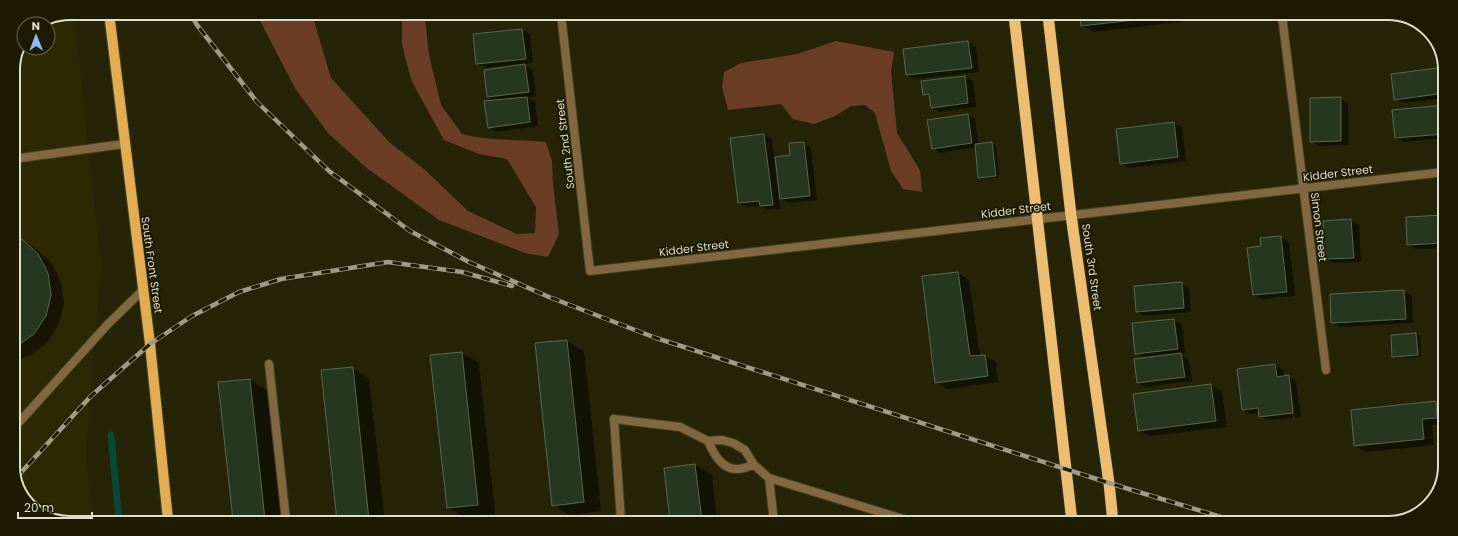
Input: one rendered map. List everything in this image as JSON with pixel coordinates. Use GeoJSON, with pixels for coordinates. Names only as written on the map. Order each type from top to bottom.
{"type":"FeatureCollection","features":[{"type":"Feature","properties":{"kind":"highway"},"geometry":{"type":"LineString","coordinates":[[1015,20],[1071,516]]}},
{"type":"Feature","properties":{"kind":"highway","name":"South 3rd Street"},"geometry":{"type":"LineString","coordinates":[[1049,20],[1071,215],[1112,516]]}},
{"type":"Feature","properties":{"kind":"main road","name":"South Front Street"},"geometry":{"type":"LineString","coordinates":[[110,20],[143,290],[168,516]]}},
{"type":"Feature","properties":{"kind":"street","name":"South 2nd Street"},"geometry":{"type":"LineString","coordinates":[[561,20],[590,271]]}},
{"type":"Feature","properties":{"kind":"street","name":"Simon Street"},"geometry":{"type":"LineString","coordinates":[[1282,20],[1326,370]]}},
{"type":"Feature","properties":{"kind":"street"},"geometry":{"type":"LineString","coordinates":[[20,158],[124,144]]}},
{"type":"Feature","properties":{"kind":"street","name":"Kidder Street"},"geometry":{"type":"LineString","coordinates":[[590,271],[1438,173]]}},
{"type":"Feature","properties":{"kind":"street"},"geometry":{"type":"LineString","coordinates":[[20,420],[108,324],[143,290]]}},
{"type":"Feature","properties":{"kind":"street"},"geometry":{"type":"LineString","coordinates":[[269,364],[286,516]]}},
{"type":"Feature","properties":{"kind":"street"},"geometry":{"type":"LineString","coordinates":[[621,516],[614,419],[680,428],[708,441],[722,440],[733,443],[745,450],[754,465],[769,478],[893,516]]}},
{"type":"Feature","properties":{"kind":"street"},"geometry":{"type":"LineString","coordinates":[[708,441],[713,454],[721,463],[735,469],[754,465]]}},
{"type":"Feature","properties":{"kind":"street"},"geometry":{"type":"LineString","coordinates":[[769,478],[773,516]]}},
{"type":"Feature","properties":{"kind":"shaded area"},"geometry":{"type":"Polygon","coordinates":[[[75,20],[101,264],[86,455],[94,516],[63,516],[42,508],[30,497],[25,488],[20,470],[21,60],[22,56],[56,56],[56,22],[75,20]]]}},
{"type":"Feature","properties":{"kind":"shaded area"},"geometry":{"type":"Polygon","coordinates":[[[260,20],[314,20],[331,78],[390,143],[424,169],[468,211],[517,234],[535,233],[536,207],[507,159],[479,154],[444,140],[412,82],[402,45],[402,20],[425,20],[429,55],[441,105],[462,134],[493,139],[546,142],[552,161],[559,234],[548,257],[525,253],[439,220],[368,169],[328,133],[295,88],[260,20]]]}},
{"type":"Feature","properties":{"kind":"shaded area"},"geometry":{"type":"Polygon","coordinates":[[[836,41],[894,52],[891,71],[897,133],[920,170],[922,192],[903,189],[891,171],[875,113],[865,105],[851,106],[835,116],[814,124],[793,119],[781,104],[728,110],[722,87],[724,72],[741,63],[797,54],[836,41]]]}},
{"type":"Feature","properties":{"kind":"building"},"geometry":{"type":"Polygon","coordinates":[[[1080,20],[1134,20],[1081,26],[1080,20]]]}},
{"type":"Feature","properties":{"kind":"building"},"geometry":{"type":"Polygon","coordinates":[[[522,29],[526,59],[476,64],[473,34],[522,29]]]}},
{"type":"Feature","properties":{"kind":"building"},"geometry":{"type":"Polygon","coordinates":[[[968,41],[972,68],[906,75],[903,49],[968,41]]]}},
{"type":"Feature","properties":{"kind":"building"},"geometry":{"type":"Polygon","coordinates":[[[525,64],[529,92],[487,97],[484,70],[525,64]]]}},
{"type":"Feature","properties":{"kind":"building"},"geometry":{"type":"Polygon","coordinates":[[[1438,68],[1438,94],[1394,100],[1391,74],[1438,68]]]}},
{"type":"Feature","properties":{"kind":"building"},"geometry":{"type":"Polygon","coordinates":[[[965,76],[968,103],[931,108],[929,94],[923,95],[921,81],[965,76]]]}},
{"type":"Feature","properties":{"kind":"building"},"geometry":{"type":"Polygon","coordinates":[[[527,97],[530,122],[488,128],[484,101],[527,97]]]}},
{"type":"Feature","properties":{"kind":"building"},"geometry":{"type":"Polygon","coordinates":[[[1341,97],[1341,141],[1310,142],[1310,98],[1341,97]]]}},
{"type":"Feature","properties":{"kind":"building"},"geometry":{"type":"Polygon","coordinates":[[[1438,106],[1438,134],[1395,138],[1392,110],[1438,106]]]}},
{"type":"Feature","properties":{"kind":"building"},"geometry":{"type":"Polygon","coordinates":[[[968,114],[972,143],[932,149],[927,120],[968,114]]]}},
{"type":"Feature","properties":{"kind":"building"},"geometry":{"type":"Polygon","coordinates":[[[1174,122],[1178,157],[1120,164],[1116,129],[1174,122]]]}},
{"type":"Feature","properties":{"kind":"building"},"geometry":{"type":"Polygon","coordinates":[[[764,134],[773,205],[760,206],[759,201],[738,203],[730,138],[764,134]]]}},
{"type":"Feature","properties":{"kind":"building"},"geometry":{"type":"Polygon","coordinates":[[[804,142],[810,196],[780,199],[775,157],[790,155],[789,143],[804,142]]]}},
{"type":"Feature","properties":{"kind":"building"},"geometry":{"type":"Polygon","coordinates":[[[992,142],[996,176],[978,178],[975,144],[992,142]]]}},
{"type":"Feature","properties":{"kind":"building"},"geometry":{"type":"Polygon","coordinates":[[[1438,215],[1438,243],[1407,245],[1406,217],[1438,215]]]}},
{"type":"Feature","properties":{"kind":"building"},"geometry":{"type":"Polygon","coordinates":[[[1351,219],[1354,258],[1325,259],[1323,221],[1351,219]]]}},
{"type":"Feature","properties":{"kind":"building"},"geometry":{"type":"Polygon","coordinates":[[[1281,236],[1287,292],[1253,295],[1247,248],[1261,246],[1260,238],[1281,236]]]}},
{"type":"Feature","properties":{"kind":"building"},"geometry":{"type":"Polygon","coordinates":[[[20,238],[38,254],[48,273],[51,295],[46,316],[34,334],[20,344],[20,238]]]}},
{"type":"Feature","properties":{"kind":"building"},"geometry":{"type":"Polygon","coordinates":[[[958,272],[970,356],[985,355],[988,376],[935,383],[922,276],[958,272]]]}},
{"type":"Feature","properties":{"kind":"building"},"geometry":{"type":"Polygon","coordinates":[[[1182,282],[1184,308],[1136,312],[1134,286],[1182,282]]]}},
{"type":"Feature","properties":{"kind":"building"},"geometry":{"type":"Polygon","coordinates":[[[1404,290],[1406,319],[1331,323],[1330,294],[1404,290]]]}},
{"type":"Feature","properties":{"kind":"building"},"geometry":{"type":"Polygon","coordinates":[[[1174,319],[1178,349],[1135,354],[1132,323],[1174,319]]]}},
{"type":"Feature","properties":{"kind":"building"},"geometry":{"type":"Polygon","coordinates":[[[1416,333],[1418,355],[1392,357],[1391,335],[1416,333]]]}},
{"type":"Feature","properties":{"kind":"building"},"geometry":{"type":"Polygon","coordinates":[[[567,340],[584,502],[552,506],[535,343],[567,340]]]}},
{"type":"Feature","properties":{"kind":"building"},"geometry":{"type":"Polygon","coordinates":[[[462,352],[478,505],[447,508],[430,355],[462,352]]]}},
{"type":"Feature","properties":{"kind":"building"},"geometry":{"type":"Polygon","coordinates":[[[1181,353],[1185,377],[1137,383],[1134,359],[1181,353]]]}},
{"type":"Feature","properties":{"kind":"building"},"geometry":{"type":"Polygon","coordinates":[[[1275,364],[1277,377],[1289,375],[1293,413],[1259,417],[1258,408],[1242,410],[1237,369],[1275,364]]]}},
{"type":"Feature","properties":{"kind":"building"},"geometry":{"type":"Polygon","coordinates":[[[353,367],[369,516],[336,516],[321,370],[353,367]]]}},
{"type":"Feature","properties":{"kind":"building"},"geometry":{"type":"Polygon","coordinates":[[[250,379],[265,516],[233,516],[218,382],[250,379]]]}},
{"type":"Feature","properties":{"kind":"building"},"geometry":{"type":"Polygon","coordinates":[[[1211,384],[1216,421],[1138,431],[1133,394],[1211,384]]]}},
{"type":"Feature","properties":{"kind":"building"},"geometry":{"type":"Polygon","coordinates":[[[1436,401],[1437,418],[1422,419],[1424,439],[1354,446],[1351,410],[1436,401]]]}},
{"type":"Feature","properties":{"kind":"building"},"geometry":{"type":"Polygon","coordinates":[[[695,464],[701,516],[669,516],[664,468],[695,464]]]}},
{"type":"Feature","properties":{"kind":"waterway"},"geometry":{"type":"LineString","coordinates":[[111,435],[119,516]]}},
{"type":"Feature","properties":{"kind":"railway"},"geometry":{"type":"LineString","coordinates":[[194,20],[257,102],[329,171],[410,231],[469,262],[549,297],[656,338],[1109,483],[1218,516]]}},
{"type":"Feature","properties":{"kind":"railway"},"geometry":{"type":"LineString","coordinates":[[21,473],[91,396],[150,344],[192,316],[239,292],[281,279],[388,262],[462,272],[512,286]]}}]}
